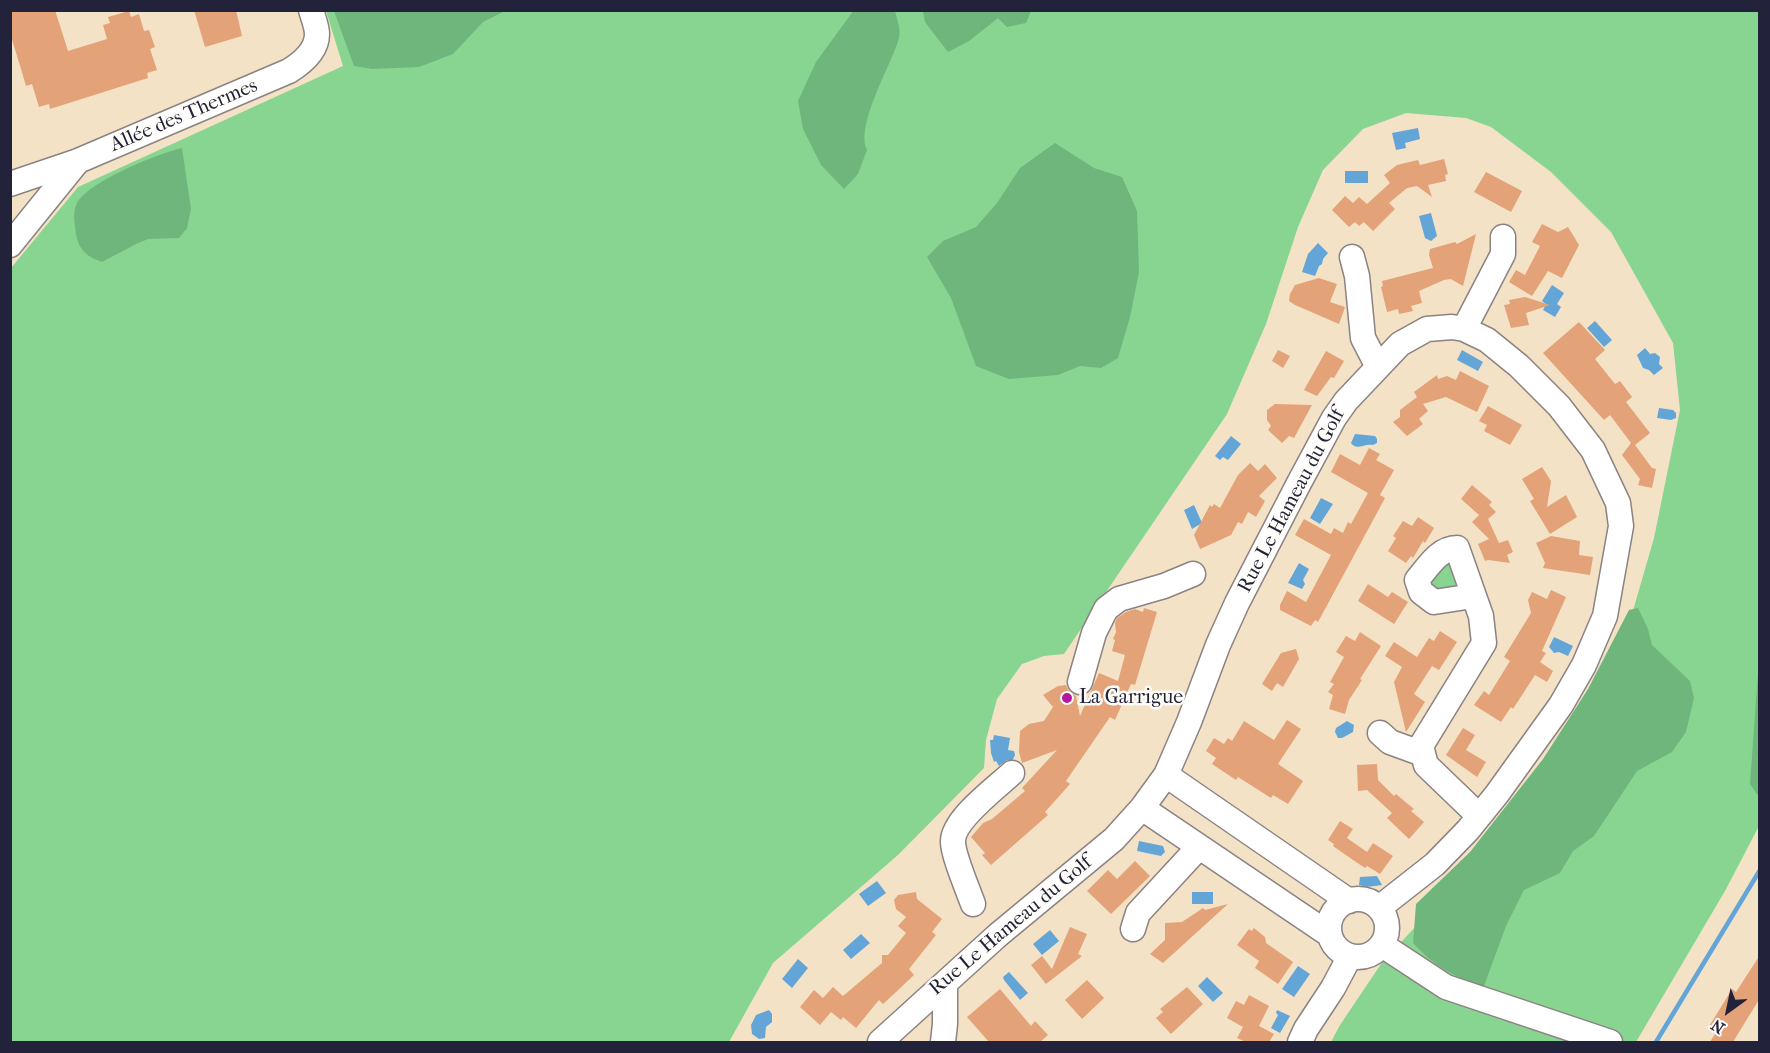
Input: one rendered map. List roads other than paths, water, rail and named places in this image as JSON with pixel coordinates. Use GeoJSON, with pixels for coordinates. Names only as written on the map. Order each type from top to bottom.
{"type":"FeatureCollection","features":[{"type":"Feature","properties":{"kind":"street","name":"Allée des Thermes"},"geometry":{"type":"LineString","coordinates":[[10,184],[78,161],[296,67],[312,51],[317,34],[311,10]]}},
{"type":"Feature","properties":{"kind":"street"},"geometry":{"type":"LineString","coordinates":[[10,245],[78,161]]}},
{"type":"Feature","properties":{"kind":"street"},"geometry":{"type":"LineString","coordinates":[[1464,329],[1503,254],[1503,237]]}},
{"type":"Feature","properties":{"kind":"street"},"geometry":{"type":"LineString","coordinates":[[1352,257],[1357,276],[1363,338],[1378,367]]}},
{"type":"Feature","properties":{"kind":"street","name":"Rue Le Hameau du Golf"},"geometry":{"type":"LineString","coordinates":[[880,1042],[998,935],[1114,839],[1142,808],[1166,775],[1218,645],[1262,554],[1334,418],[1346,401],[1400,344],[1427,329],[1452,327],[1464,329],[1487,340],[1519,366],[1559,406],[1593,450],[1618,503],[1621,526],[1605,616],[1584,665],[1561,705],[1479,816],[1435,864],[1379,908]]}},
{"type":"Feature","properties":{"kind":"street"},"geometry":{"type":"LineString","coordinates":[[1080,682],[1094,633],[1106,609],[1119,599],[1164,586],[1193,574]]}},
{"type":"Feature","properties":{"kind":"street"},"geometry":{"type":"LineString","coordinates":[[1473,596],[1481,616],[1484,643],[1421,746],[1426,765],[1479,816]]}},
{"type":"Feature","properties":{"kind":"street"},"geometry":{"type":"LineString","coordinates":[[1380,733],[1390,742],[1423,754]]}},
{"type":"Feature","properties":{"kind":"street"},"geometry":{"type":"LineString","coordinates":[[973,904],[953,842],[955,831],[965,816],[1012,773]]}},
{"type":"Feature","properties":{"kind":"street"},"geometry":{"type":"LineString","coordinates":[[1166,775],[1349,901]]}},
{"type":"Feature","properties":{"kind":"street"},"geometry":{"type":"LineString","coordinates":[[1142,808],[1330,935]]}},
{"type":"Feature","properties":{"kind":"street"},"geometry":{"type":"LineString","coordinates":[[1133,929],[1138,913],[1198,846]]}},
{"type":"Feature","properties":{"kind":"street"},"geometry":{"type":"LineString","coordinates":[[1365,900],[1379,908],[1386,920],[1387,933],[1382,945],[1373,953],[1362,957],[1350,956],[1337,949],[1330,935],[1330,921],[1336,908],[1349,901],[1365,900]]}},
{"type":"Feature","properties":{"kind":"street"},"geometry":{"type":"LineString","coordinates":[[1382,945],[1446,987],[1610,1042]]}},
{"type":"Feature","properties":{"kind":"street"},"geometry":{"type":"LineString","coordinates":[[1300,1042],[1350,956]]}},
{"type":"Feature","properties":{"kind":"street"},"geometry":{"type":"LineString","coordinates":[[943,1042],[945,983]]}},
{"type":"Feature","properties":{"kind":"water"},"geometry":{"type":"Polygon","coordinates":[[[1418,128],[1420,139],[1405,143],[1406,148],[1396,150],[1392,133],[1418,128]]]}},
{"type":"Feature","properties":{"kind":"water"},"geometry":{"type":"Polygon","coordinates":[[[1345,171],[1368,171],[1368,183],[1345,183],[1345,171]]]}},
{"type":"Feature","properties":{"kind":"water"},"geometry":{"type":"Polygon","coordinates":[[[1431,213],[1437,236],[1431,241],[1425,238],[1419,216],[1431,213]]]}},
{"type":"Feature","properties":{"kind":"water"},"geometry":{"type":"Polygon","coordinates":[[[1318,243],[1328,253],[1315,276],[1302,272],[1308,254],[1318,243]]]}},
{"type":"Feature","properties":{"kind":"water"},"geometry":{"type":"Polygon","coordinates":[[[1552,285],[1564,293],[1557,304],[1561,307],[1555,317],[1543,310],[1546,304],[1542,301],[1552,285]]]}},
{"type":"Feature","properties":{"kind":"water"},"geometry":{"type":"Polygon","coordinates":[[[1595,321],[1612,340],[1604,347],[1587,328],[1595,321]]]}},
{"type":"Feature","properties":{"kind":"water"},"geometry":{"type":"Polygon","coordinates":[[[1645,348],[1650,354],[1655,353],[1660,357],[1659,364],[1663,368],[1654,375],[1643,368],[1637,355],[1645,348]]]}},
{"type":"Feature","properties":{"kind":"water"},"geometry":{"type":"Polygon","coordinates":[[[1462,350],[1483,362],[1478,371],[1457,360],[1462,350]]]}},
{"type":"Feature","properties":{"kind":"water"},"geometry":{"type":"Polygon","coordinates":[[[1659,408],[1673,410],[1676,418],[1671,420],[1657,418],[1659,408]]]}},
{"type":"Feature","properties":{"kind":"water"},"geometry":{"type":"Polygon","coordinates":[[[1355,434],[1375,436],[1377,443],[1355,446],[1351,443],[1355,434]]]}},
{"type":"Feature","properties":{"kind":"water"},"geometry":{"type":"Polygon","coordinates":[[[1231,436],[1241,444],[1228,460],[1223,457],[1220,460],[1215,456],[1231,436]]]}},
{"type":"Feature","properties":{"kind":"water"},"geometry":{"type":"Polygon","coordinates":[[[1321,498],[1333,504],[1320,524],[1310,518],[1321,498]]]}},
{"type":"Feature","properties":{"kind":"water"},"geometry":{"type":"Polygon","coordinates":[[[1194,505],[1202,523],[1192,529],[1184,510],[1194,505]]]}},
{"type":"Feature","properties":{"kind":"water"},"geometry":{"type":"Polygon","coordinates":[[[1299,563],[1309,569],[1303,580],[1305,584],[1302,589],[1288,583],[1299,563]]]}},
{"type":"Feature","properties":{"kind":"water"},"geometry":{"type":"Polygon","coordinates":[[[1554,637],[1573,646],[1568,656],[1559,652],[1554,653],[1549,647],[1554,637]]]}},
{"type":"Feature","properties":{"kind":"water"},"geometry":{"type":"Polygon","coordinates":[[[1347,721],[1354,725],[1353,732],[1338,738],[1336,728],[1347,721]]]}},
{"type":"Feature","properties":{"kind":"water"},"geometry":{"type":"Polygon","coordinates":[[[994,735],[1010,738],[1008,750],[1014,751],[1015,755],[1012,761],[1007,760],[999,766],[996,761],[994,762],[990,740],[993,740],[994,735]]]}},
{"type":"Feature","properties":{"kind":"water"},"geometry":{"type":"Polygon","coordinates":[[[1139,841],[1163,846],[1165,852],[1161,856],[1137,851],[1139,841]]]}},
{"type":"Feature","properties":{"kind":"water"},"geometry":{"type":"Polygon","coordinates":[[[1377,876],[1382,885],[1367,887],[1359,885],[1360,877],[1377,876]]]}},
{"type":"Feature","properties":{"kind":"water"},"geometry":{"type":"Polygon","coordinates":[[[877,881],[886,893],[868,906],[859,894],[877,881]]]}},
{"type":"Feature","properties":{"kind":"water"},"geometry":{"type":"Polygon","coordinates":[[[1192,892],[1213,892],[1213,904],[1192,904],[1192,892]]]}},
{"type":"Feature","properties":{"kind":"water"},"geometry":{"type":"Polygon","coordinates":[[[1050,930],[1059,941],[1042,955],[1033,944],[1050,930]]]}},
{"type":"Feature","properties":{"kind":"water"},"geometry":{"type":"Polygon","coordinates":[[[861,934],[870,943],[851,959],[843,950],[861,934]]]}},
{"type":"Feature","properties":{"kind":"water"},"geometry":{"type":"Polygon","coordinates":[[[798,959],[808,968],[792,988],[782,979],[798,959]]]}},
{"type":"Feature","properties":{"kind":"water"},"geometry":{"type":"Polygon","coordinates":[[[1298,966],[1310,974],[1294,997],[1282,989],[1298,966]]]}},
{"type":"Feature","properties":{"kind":"water"},"geometry":{"type":"Polygon","coordinates":[[[1009,972],[1028,993],[1020,1000],[1004,980],[1003,977],[1009,972]]]}},
{"type":"Feature","properties":{"kind":"water"},"geometry":{"type":"Polygon","coordinates":[[[1207,977],[1223,993],[1213,1002],[1198,986],[1207,977]]]}},
{"type":"Feature","properties":{"kind":"water"},"geometry":{"type":"Polygon","coordinates":[[[769,1010],[772,1014],[772,1022],[766,1027],[765,1038],[759,1039],[752,1034],[751,1025],[756,1015],[769,1010]]]}},
{"type":"Feature","properties":{"kind":"water"},"geometry":{"type":"Polygon","coordinates":[[[1277,1010],[1290,1016],[1280,1033],[1271,1028],[1278,1015],[1277,1010]]]}},
{"type":"Feature","properties":{"kind":"waterway"},"geometry":{"type":"LineString","coordinates":[[1656,1042],[1760,870]]}},
{"type":"Feature","properties":{"kind":"place","name":"La Garrigue"},"geometry":{"type":"Point","coordinates":[1067,698]}}]}
